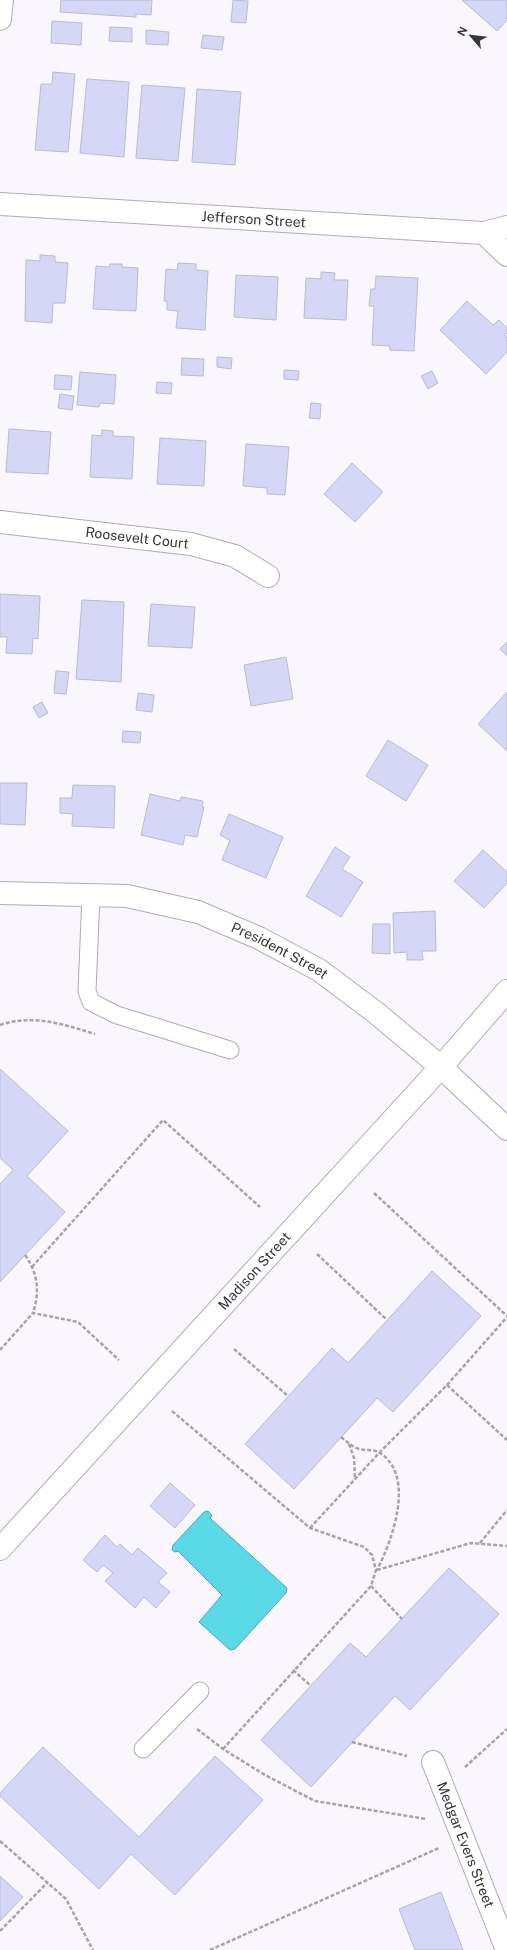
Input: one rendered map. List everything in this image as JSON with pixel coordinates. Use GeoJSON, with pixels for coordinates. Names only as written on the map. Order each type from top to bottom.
{"type":"FeatureCollection","features":[{"type":"Feature","properties":{"kind":"street"},"geometry":{"type":"LineString","coordinates":[[0,20],[2,0]]}},
{"type":"Feature","properties":{"kind":"street","name":"Jefferson Street"},"geometry":{"type":"LineString","coordinates":[[0,204],[484,233],[507,227]]}},
{"type":"Feature","properties":{"kind":"street"},"geometry":{"type":"LineString","coordinates":[[484,233],[507,255]]}},
{"type":"Feature","properties":{"kind":"street","name":"Roosevelt Court"},"geometry":{"type":"LineString","coordinates":[[0,522],[191,544],[234,556],[268,576]]}},
{"type":"Feature","properties":{"kind":"street","name":"President Street"},"geometry":{"type":"LineString","coordinates":[[0,892],[127,896],[198,912],[259,938],[319,970],[375,1012],[441,1067],[507,1129]]}},
{"type":"Feature","properties":{"kind":"street","name":"Madison Street"},"geometry":{"type":"LineString","coordinates":[[0,1549],[441,1067],[507,991]]}},
{"type":"Feature","properties":{"kind":"street","name":"Medgar Evers Street"},"geometry":{"type":"LineString","coordinates":[[433,1762],[507,1950]]}},
{"type":"Feature","properties":{"kind":"lane"},"geometry":{"type":"LineString","coordinates":[[91,895],[87,991],[91,1002],[117,1015],[230,1050]]}},
{"type":"Feature","properties":{"kind":"lane"},"geometry":{"type":"LineString","coordinates":[[142,1749],[200,1691]]}},
{"type":"Feature","properties":{"kind":"path"},"geometry":{"type":"LineString","coordinates":[[32,1267],[163,1120],[260,1207]]}},
{"type":"Feature","properties":{"kind":"path"},"geometry":{"type":"LineString","coordinates":[[310,1528],[380,1452],[447,1385],[507,1316],[374,1193]]}},
{"type":"Feature","properties":{"kind":"path"},"geometry":{"type":"LineString","coordinates":[[317,1254],[386,1319]]}},
{"type":"Feature","properties":{"kind":"path"},"geometry":{"type":"LineString","coordinates":[[0,1350],[34,1313],[38,1289],[32,1267],[25,1255]]}},
{"type":"Feature","properties":{"kind":"path"},"geometry":{"type":"LineString","coordinates":[[34,1313],[78,1322],[119,1360]]}},
{"type":"Feature","properties":{"kind":"path"},"geometry":{"type":"LineString","coordinates":[[234,1349],[288,1396]]}},
{"type":"Feature","properties":{"kind":"path"},"geometry":{"type":"LineString","coordinates":[[447,1385],[507,1440]]}},
{"type":"Feature","properties":{"kind":"path"},"geometry":{"type":"LineString","coordinates":[[172,1411],[310,1528],[364,1547],[372,1555],[376,1570]]}},
{"type":"Feature","properties":{"kind":"path"},"geometry":{"type":"LineString","coordinates":[[223,1749],[293,1670],[371,1586],[376,1570],[385,1554],[395,1523],[399,1494],[394,1472],[390,1463],[380,1452],[360,1449],[348,1443],[341,1437]]}},
{"type":"Feature","properties":{"kind":"path"},"geometry":{"type":"LineString","coordinates":[[348,1443],[354,1458],[355,1479]]}},
{"type":"Feature","properties":{"kind":"path"},"geometry":{"type":"LineString","coordinates":[[480,1543],[507,1510]]}},
{"type":"Feature","properties":{"kind":"path"},"geometry":{"type":"LineString","coordinates":[[376,1570],[471,1543],[507,1546]]}},
{"type":"Feature","properties":{"kind":"path"},"geometry":{"type":"LineString","coordinates":[[371,1586],[402,1619]]}},
{"type":"Feature","properties":{"kind":"path"},"geometry":{"type":"LineString","coordinates":[[293,1670],[310,1686]]}},
{"type":"Feature","properties":{"kind":"path"},"geometry":{"type":"LineString","coordinates":[[197,1729],[223,1749],[265,1775],[316,1801],[433,1820]]}},
{"type":"Feature","properties":{"kind":"path"},"geometry":{"type":"LineString","coordinates":[[460,1772],[507,1729]]}},
{"type":"Feature","properties":{"kind":"path"},"geometry":{"type":"LineString","coordinates":[[352,1742],[433,1762]]}},
{"type":"Feature","properties":{"kind":"path"},"geometry":{"type":"LineString","coordinates":[[0,1840],[66,1899],[94,1950]]}},
{"type":"Feature","properties":{"kind":"path"},"geometry":{"type":"LineString","coordinates":[[210,1950],[443,1846]]}},
{"type":"Feature","properties":{"kind":"path"},"geometry":{"type":"LineString","coordinates":[[0,1931],[48,1882]]}},
{"type":"Feature","properties":{"kind":"water"},"geometry":{"type":"Polygon","coordinates":[[[208,1511],[212,1515],[210,1518],[287,1588],[286,1593],[235,1649],[230,1650],[199,1622],[222,1595],[178,1551],[175,1552],[172,1550],[173,1545],[204,1512],[208,1511]]]}},
{"type":"Feature","properties":{"kind":"building"},"geometry":{"type":"Polygon","coordinates":[[[61,0],[152,0],[151,15],[136,14],[136,17],[60,12],[61,0]]]}},
{"type":"Feature","properties":{"kind":"building"},"geometry":{"type":"Polygon","coordinates":[[[233,0],[248,1],[246,23],[231,22],[233,0]]]}},
{"type":"Feature","properties":{"kind":"building"},"geometry":{"type":"Polygon","coordinates":[[[462,0],[507,0],[507,20],[497,31],[462,0]]]}},
{"type":"Feature","properties":{"kind":"building"},"geometry":{"type":"Polygon","coordinates":[[[52,21],[82,23],[81,45],[51,43],[52,21]]]}},
{"type":"Feature","properties":{"kind":"building"},"geometry":{"type":"Polygon","coordinates":[[[110,27],[132,28],[132,42],[109,41],[110,27]]]}},
{"type":"Feature","properties":{"kind":"building"},"geometry":{"type":"Polygon","coordinates":[[[146,30],[169,32],[168,45],[146,44],[146,30]]]}},
{"type":"Feature","properties":{"kind":"building"},"geometry":{"type":"Polygon","coordinates":[[[203,35],[224,37],[222,50],[201,48],[203,35]]]}},
{"type":"Feature","properties":{"kind":"building"},"geometry":{"type":"Polygon","coordinates":[[[53,72],[75,74],[68,152],[35,150],[41,84],[52,84],[53,72]]]}},
{"type":"Feature","properties":{"kind":"building"},"geometry":{"type":"Polygon","coordinates":[[[87,79],[129,82],[124,157],[80,153],[87,79]]]}},
{"type":"Feature","properties":{"kind":"building"},"geometry":{"type":"Polygon","coordinates":[[[142,85],[185,88],[178,161],[136,158],[142,85]]]}},
{"type":"Feature","properties":{"kind":"building"},"geometry":{"type":"Polygon","coordinates":[[[197,89],[241,92],[235,165],[192,162],[197,89]]]}},
{"type":"Feature","properties":{"kind":"building"},"geometry":{"type":"Polygon","coordinates":[[[40,255],[55,256],[55,262],[68,263],[65,303],[53,303],[52,323],[25,321],[26,260],[40,261],[40,255]]]}},
{"type":"Feature","properties":{"kind":"building"},"geometry":{"type":"Polygon","coordinates":[[[178,263],[196,264],[196,270],[208,271],[205,330],[176,328],[178,311],[167,310],[167,301],[164,301],[166,269],[177,270],[178,263]]]}},
{"type":"Feature","properties":{"kind":"building"},"geometry":{"type":"Polygon","coordinates":[[[110,264],[122,264],[122,267],[138,268],[136,311],[93,309],[96,266],[109,267],[110,264]]]}},
{"type":"Feature","properties":{"kind":"building"},"geometry":{"type":"Polygon","coordinates":[[[321,272],[335,273],[334,280],[348,280],[346,320],[304,318],[306,278],[321,279],[321,272]]]}},
{"type":"Feature","properties":{"kind":"building"},"geometry":{"type":"Polygon","coordinates":[[[236,275],[278,277],[276,320],[234,317],[236,275]]]}},
{"type":"Feature","properties":{"kind":"building"},"geometry":{"type":"Polygon","coordinates":[[[376,276],[418,278],[414,351],[390,350],[390,346],[372,345],[374,306],[369,306],[371,289],[375,289],[376,276]]]}},
{"type":"Feature","properties":{"kind":"building"},"geometry":{"type":"Polygon","coordinates":[[[467,301],[493,325],[499,320],[507,328],[507,333],[505,335],[507,338],[507,352],[486,374],[440,330],[467,301]]]}},
{"type":"Feature","properties":{"kind":"building"},"geometry":{"type":"Polygon","coordinates":[[[217,357],[232,358],[231,369],[217,367],[217,357]]]}},
{"type":"Feature","properties":{"kind":"building"},"geometry":{"type":"Polygon","coordinates":[[[182,358],[204,359],[203,376],[181,375],[182,358]]]}},
{"type":"Feature","properties":{"kind":"building"},"geometry":{"type":"Polygon","coordinates":[[[284,370],[299,371],[298,380],[284,379],[284,370]]]}},
{"type":"Feature","properties":{"kind":"building"},"geometry":{"type":"Polygon","coordinates":[[[432,371],[438,383],[428,389],[421,376],[432,371]]]}},
{"type":"Feature","properties":{"kind":"building"},"geometry":{"type":"Polygon","coordinates":[[[80,372],[116,375],[114,404],[100,403],[99,407],[77,405],[80,372]]]}},
{"type":"Feature","properties":{"kind":"building"},"geometry":{"type":"Polygon","coordinates":[[[55,375],[72,376],[71,390],[54,389],[55,375]]]}},
{"type":"Feature","properties":{"kind":"building"},"geometry":{"type":"Polygon","coordinates":[[[157,382],[172,383],[171,394],[156,393],[157,382]]]}},
{"type":"Feature","properties":{"kind":"building"},"geometry":{"type":"Polygon","coordinates":[[[60,394],[74,396],[72,410],[58,408],[60,394]]]}},
{"type":"Feature","properties":{"kind":"building"},"geometry":{"type":"Polygon","coordinates":[[[311,403],[321,404],[320,419],[309,418],[311,403]]]}},
{"type":"Feature","properties":{"kind":"building"},"geometry":{"type":"Polygon","coordinates":[[[9,429],[51,432],[48,474],[6,472],[9,429]]]}},
{"type":"Feature","properties":{"kind":"building"},"geometry":{"type":"Polygon","coordinates":[[[102,430],[113,431],[113,436],[134,437],[132,479],[90,477],[92,435],[102,436],[102,430]]]}},
{"type":"Feature","properties":{"kind":"building"},"geometry":{"type":"Polygon","coordinates":[[[160,438],[206,441],[204,486],[157,484],[160,438]]]}},
{"type":"Feature","properties":{"kind":"building"},"geometry":{"type":"Polygon","coordinates":[[[246,444],[289,447],[285,495],[267,494],[267,488],[243,486],[246,444]]]}},
{"type":"Feature","properties":{"kind":"building"},"geometry":{"type":"Polygon","coordinates":[[[352,463],[383,492],[355,522],[324,494],[352,463]]]}},
{"type":"Feature","properties":{"kind":"building"},"geometry":{"type":"Polygon","coordinates":[[[0,594],[40,596],[38,639],[33,638],[32,654],[6,653],[7,637],[0,637],[0,594]]]}},
{"type":"Feature","properties":{"kind":"building"},"geometry":{"type":"Polygon","coordinates":[[[82,600],[124,602],[121,682],[76,679],[82,600]]]}},
{"type":"Feature","properties":{"kind":"building"},"geometry":{"type":"Polygon","coordinates":[[[151,604],[195,607],[192,648],[148,646],[151,604]]]}},
{"type":"Feature","properties":{"kind":"building"},"geometry":{"type":"Polygon","coordinates":[[[507,642],[507,656],[500,649],[507,642]]]}},
{"type":"Feature","properties":{"kind":"building"},"geometry":{"type":"Polygon","coordinates":[[[286,657],[293,699],[251,706],[244,665],[286,657]]]}},
{"type":"Feature","properties":{"kind":"building"},"geometry":{"type":"Polygon","coordinates":[[[56,671],[69,672],[66,694],[54,693],[56,671]]]}},
{"type":"Feature","properties":{"kind":"building"},"geometry":{"type":"Polygon","coordinates":[[[507,692],[507,751],[478,724],[507,692]]]}},
{"type":"Feature","properties":{"kind":"building"},"geometry":{"type":"Polygon","coordinates":[[[138,693],[154,695],[152,712],[136,710],[138,693]]]}},
{"type":"Feature","properties":{"kind":"building"},"geometry":{"type":"Polygon","coordinates":[[[42,702],[48,713],[39,718],[33,707],[42,702]]]}},
{"type":"Feature","properties":{"kind":"building"},"geometry":{"type":"Polygon","coordinates":[[[123,731],[141,732],[140,743],[122,742],[123,731]]]}},
{"type":"Feature","properties":{"kind":"building"},"geometry":{"type":"Polygon","coordinates":[[[388,740],[428,765],[406,801],[366,776],[388,740]]]}},
{"type":"Feature","properties":{"kind":"building"},"geometry":{"type":"Polygon","coordinates":[[[0,783],[27,783],[25,825],[0,824],[0,783]]]}},
{"type":"Feature","properties":{"kind":"building"},"geometry":{"type":"Polygon","coordinates":[[[73,785],[115,786],[114,828],[72,826],[73,814],[60,813],[60,798],[72,798],[73,785]]]}},
{"type":"Feature","properties":{"kind":"building"},"geometry":{"type":"Polygon","coordinates":[[[150,794],[180,801],[181,797],[203,801],[202,807],[204,807],[197,837],[185,835],[183,845],[141,835],[150,794]]]}},
{"type":"Feature","properties":{"kind":"building"},"geometry":{"type":"Polygon","coordinates":[[[229,814],[283,837],[266,878],[222,860],[230,840],[220,835],[229,814]]]}},
{"type":"Feature","properties":{"kind":"building"},"geometry":{"type":"Polygon","coordinates":[[[335,847],[350,857],[342,869],[363,882],[341,917],[306,896],[335,847]]]}},
{"type":"Feature","properties":{"kind":"building"},"geometry":{"type":"Polygon","coordinates":[[[483,850],[507,872],[507,883],[484,908],[454,881],[483,850]]]}},
{"type":"Feature","properties":{"kind":"building"},"geometry":{"type":"Polygon","coordinates":[[[435,911],[436,951],[422,951],[423,960],[407,960],[407,952],[394,953],[393,913],[435,911]]]}},
{"type":"Feature","properties":{"kind":"building"},"geometry":{"type":"Polygon","coordinates":[[[373,924],[390,924],[390,954],[372,953],[373,924]]]}},
{"type":"Feature","properties":{"kind":"building"},"geometry":{"type":"Polygon","coordinates":[[[0,1069],[68,1131],[27,1176],[65,1212],[0,1282],[0,1184],[13,1170],[0,1158],[0,1069]]]}},
{"type":"Feature","properties":{"kind":"building"},"geometry":{"type":"Polygon","coordinates":[[[432,1271],[481,1316],[393,1412],[377,1398],[294,1489],[245,1444],[332,1348],[348,1363],[432,1271]]]}},
{"type":"Feature","properties":{"kind":"building"},"geometry":{"type":"Polygon","coordinates":[[[170,1483],[195,1505],[175,1528],[150,1506],[170,1483]]]}},
{"type":"Feature","properties":{"kind":"building"},"geometry":{"type":"Polygon","coordinates":[[[105,1535],[117,1547],[120,1544],[132,1555],[138,1548],[167,1573],[158,1582],[170,1592],[156,1608],[144,1597],[135,1608],[105,1581],[113,1573],[103,1565],[97,1572],[83,1560],[105,1535]]]}},
{"type":"Feature","properties":{"kind":"building"},"geometry":{"type":"Polygon","coordinates":[[[449,1568],[499,1614],[410,1710],[395,1696],[311,1787],[261,1740],[350,1643],[366,1657],[449,1568]]]}},
{"type":"Feature","properties":{"kind":"building"},"geometry":{"type":"Polygon","coordinates":[[[43,1747],[139,1837],[215,1756],[263,1800],[175,1895],[131,1854],[99,1889],[0,1796],[0,1793],[43,1747]]]}},
{"type":"Feature","properties":{"kind":"building"},"geometry":{"type":"Polygon","coordinates":[[[0,1876],[23,1897],[0,1921],[0,1876]]]}},
{"type":"Feature","properties":{"kind":"building"},"geometry":{"type":"Polygon","coordinates":[[[441,1892],[463,1950],[415,1950],[399,1909],[441,1892]]]}}]}
